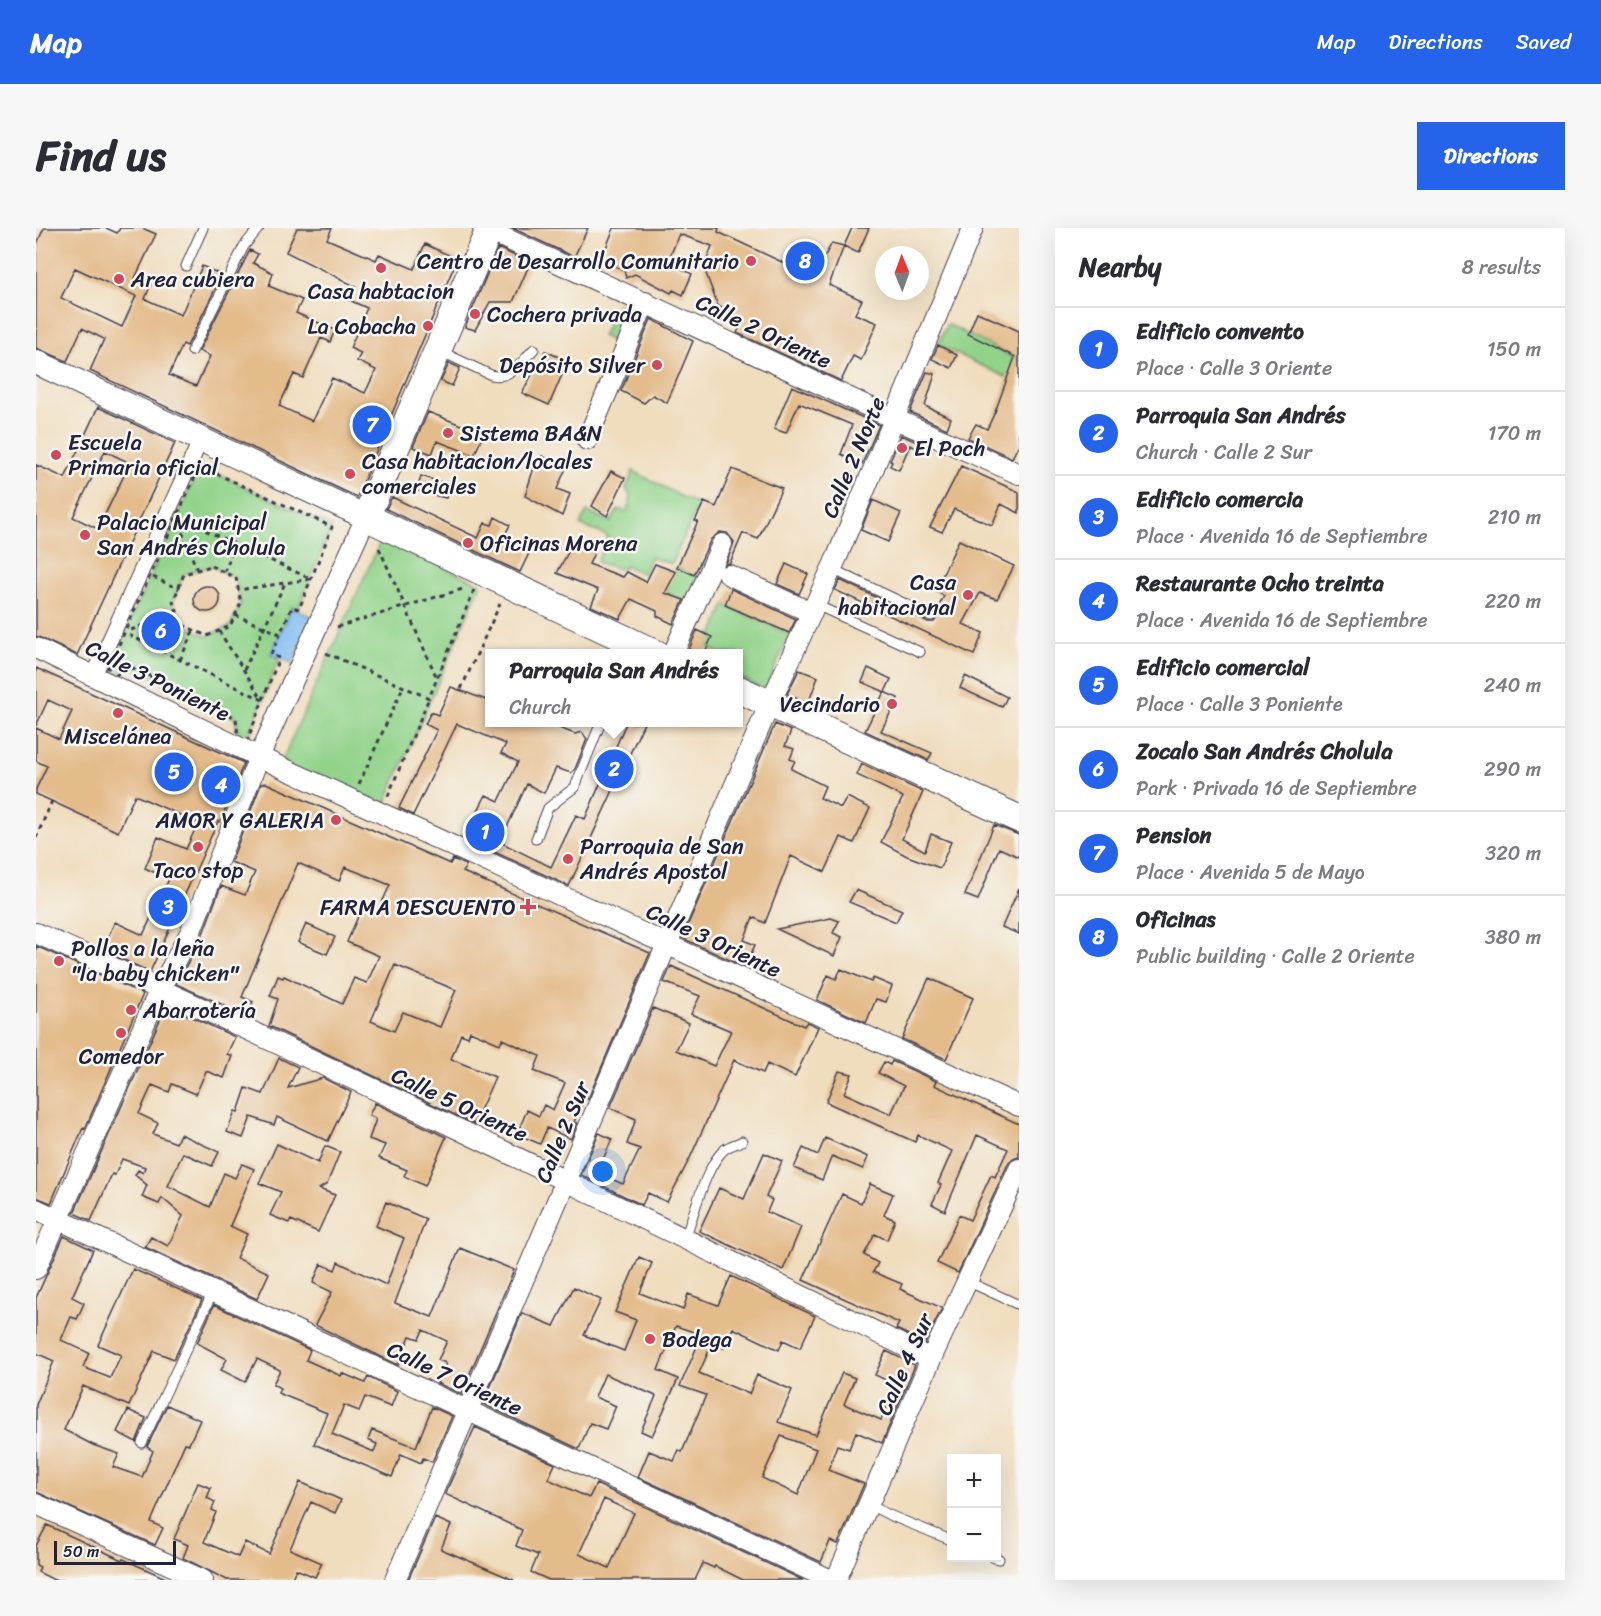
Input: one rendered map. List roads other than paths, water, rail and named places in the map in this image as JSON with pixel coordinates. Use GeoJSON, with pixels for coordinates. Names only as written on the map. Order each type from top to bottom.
{"type":"FeatureCollection","features":[{"type":"Feature","properties":{"kind":"main road"},"geometry":{"type":"LineString","coordinates":[[487,229],[366,517],[638,649]]}},
{"type":"Feature","properties":{"kind":"main road"},"geometry":{"type":"LineString","coordinates":[[743,691],[1019,819]]}},
{"type":"Feature","properties":{"kind":"street","name":"Calle 2 Norte"},"geometry":{"type":"LineString","coordinates":[[771,703],[832,569],[973,228]]}},
{"type":"Feature","properties":{"kind":"street","name":"Calle 2 Oriente"},"geometry":{"type":"LineString","coordinates":[[487,229],[895,419],[1017,468]]}},
{"type":"Feature","properties":{"kind":"street"},"geometry":{"type":"LineString","coordinates":[[587,440],[645,302]]}},
{"type":"Feature","properties":{"kind":"street"},"geometry":{"type":"LineString","coordinates":[[36,362],[366,517],[259,757],[190,933],[160,989],[36,1269]]}},
{"type":"Feature","properties":{"kind":"street"},"geometry":{"type":"LineString","coordinates":[[94,675],[201,439]]}},
{"type":"Feature","properties":{"kind":"street"},"geometry":{"type":"LineString","coordinates":[[675,649],[722,544]]}},
{"type":"Feature","properties":{"kind":"street"},"geometry":{"type":"LineString","coordinates":[[729,575],[814,609]]}},
{"type":"Feature","properties":{"kind":"street","name":"Calle 3 Poniente"},"geometry":{"type":"LineString","coordinates":[[36,648],[259,757]]}},
{"type":"Feature","properties":{"kind":"street","name":"Calle 2 Sur"},"geometry":{"type":"LineString","coordinates":[[395,1580],[771,703]]}},
{"type":"Feature","properties":{"kind":"street","name":"Calle 3 Oriente"},"geometry":{"type":"LineString","coordinates":[[259,757],[353,798],[1019,1106]]}},
{"type":"Feature","properties":{"kind":"street","name":"Calle 5 Oriente"},"geometry":{"type":"LineString","coordinates":[[36,933],[567,1181],[931,1359]]}},
{"type":"Feature","properties":{"kind":"street","name":"Calle 4 Sur"},"geometry":{"type":"LineString","coordinates":[[834,1580],[931,1359],[1019,1169]]}},
{"type":"Feature","properties":{"kind":"street","name":"Calle 7 Oriente"},"geometry":{"type":"LineString","coordinates":[[36,1209],[834,1580]]}},
{"type":"Feature","properties":{"kind":"street"},"geometry":{"type":"LineString","coordinates":[[36,1504],[203,1580]]}},
{"type":"Feature","properties":{"kind":"lane"},"geometry":{"type":"LineString","coordinates":[[186,266],[202,228]]}},
{"type":"Feature","properties":{"kind":"lane"},"geometry":{"type":"LineString","coordinates":[[192,351],[244,246],[259,228]]}},
{"type":"Feature","properties":{"kind":"lane"},"geometry":{"type":"LineString","coordinates":[[438,350],[500,377],[509,375],[534,349]]}},
{"type":"Feature","properties":{"kind":"lane"},"geometry":{"type":"LineString","coordinates":[[832,569],[931,616]]}},
{"type":"Feature","properties":{"kind":"lane"},"geometry":{"type":"LineString","coordinates":[[814,609],[920,652]]}},
{"type":"Feature","properties":{"kind":"lane"},"geometry":{"type":"LineString","coordinates":[[536,839],[548,808],[575,788],[599,727]]}},
{"type":"Feature","properties":{"kind":"lane"},"geometry":{"type":"LineString","coordinates":[[685,1238],[709,1172],[717,1157],[726,1148],[742,1141]]}},
{"type":"Feature","properties":{"kind":"lane"},"geometry":{"type":"LineString","coordinates":[[967,1281],[1019,1305]]}},
{"type":"Feature","properties":{"kind":"lane"},"geometry":{"type":"LineString","coordinates":[[142,1443],[213,1292]]}},
{"type":"Feature","properties":{"kind":"lane"},"geometry":{"type":"LineString","coordinates":[[868,1504],[947,1538]]}},
{"type":"Feature","properties":{"kind":"water"},"geometry":{"type":"Polygon","coordinates":[[[292,607],[312,617],[292,663],[271,654],[292,607]]]}},
{"type":"Feature","properties":{"kind":"place","name":"Centro de Desarrollo Comunitario"},"geometry":{"type":"Point","coordinates":[751,261]}},
{"type":"Feature","properties":{"kind":"place","name":"Oficinas"},"geometry":{"type":"Point","coordinates":[805,261]}},
{"type":"Feature","properties":{"kind":"place","name":"Casa habtacion"},"geometry":{"type":"Point","coordinates":[381,268]}},
{"type":"Feature","properties":{"kind":"place","name":"Area cubiera"},"geometry":{"type":"Point","coordinates":[119,279]}},
{"type":"Feature","properties":{"kind":"place","name":"Cochera privada"},"geometry":{"type":"Point","coordinates":[475,314]}},
{"type":"Feature","properties":{"kind":"place","name":"La Cobacha"},"geometry":{"type":"Point","coordinates":[428,326]}},
{"type":"Feature","properties":{"kind":"place","name":"Depósito Silver"},"geometry":{"type":"Point","coordinates":[657,365]}},
{"type":"Feature","properties":{"kind":"place","name":"Pension"},"geometry":{"type":"Point","coordinates":[372,425]}},
{"type":"Feature","properties":{"kind":"place","name":"Sistema BA&N"},"geometry":{"type":"Point","coordinates":[448,433]}},
{"type":"Feature","properties":{"kind":"place","name":"El Poch"},"geometry":{"type":"Point","coordinates":[902,448]}},
{"type":"Feature","properties":{"kind":"place","name":"Escuela Primaria oficial"},"geometry":{"type":"Point","coordinates":[56,455]}},
{"type":"Feature","properties":{"kind":"place","name":"Casa habitacion/locales comerciales"},"geometry":{"type":"Point","coordinates":[350,474]}},
{"type":"Feature","properties":{"kind":"place","name":"Palacio Municipal San Andrés Cholula"},"geometry":{"type":"Point","coordinates":[85,535]}},
{"type":"Feature","properties":{"kind":"place","name":"Oficinas Morena"},"geometry":{"type":"Point","coordinates":[468,543]}},
{"type":"Feature","properties":{"kind":"place","name":"Casa habitacional"},"geometry":{"type":"Point","coordinates":[968,595]}},
{"type":"Feature","properties":{"kind":"place","name":"Zocalo San Andrés Cholula"},"geometry":{"type":"Point","coordinates":[161,631]}},
{"type":"Feature","properties":{"kind":"place","name":"Vecindario"},"geometry":{"type":"Point","coordinates":[892,704]}},
{"type":"Feature","properties":{"kind":"place","name":"Miscelánea"},"geometry":{"type":"Point","coordinates":[118,713]}},
{"type":"Feature","properties":{"kind":"place","name":"Parroquia San Andrés"},"geometry":{"type":"Point","coordinates":[614,769]}},
{"type":"Feature","properties":{"kind":"place","name":"Edificio comercial"},"geometry":{"type":"Point","coordinates":[174,772]}},
{"type":"Feature","properties":{"kind":"place","name":"Restaurante Ocho treinta"},"geometry":{"type":"Point","coordinates":[221,785]}},
{"type":"Feature","properties":{"kind":"place","name":"AMOR Y GALERIA"},"geometry":{"type":"Point","coordinates":[336,820]}},
{"type":"Feature","properties":{"kind":"place","name":"Edificio convento"},"geometry":{"type":"Point","coordinates":[485,832]}},
{"type":"Feature","properties":{"kind":"place","name":"Taco stop"},"geometry":{"type":"Point","coordinates":[198,847]}},
{"type":"Feature","properties":{"kind":"place","name":"Parroquia de San Andrés Apostol"},"geometry":{"type":"Point","coordinates":[568,859]}},
{"type":"Feature","properties":{"kind":"place","name":"Edificio comercia"},"geometry":{"type":"Point","coordinates":[168,907]}},
{"type":"Feature","properties":{"kind":"place","name":"FARMA DESCUENTO"},"geometry":{"type":"Point","coordinates":[528,907]}},
{"type":"Feature","properties":{"kind":"place","name":"Pollos a la leña \"la baby chicken\""},"geometry":{"type":"Point","coordinates":[59,961]}},
{"type":"Feature","properties":{"kind":"place","name":"Abarrotería"},"geometry":{"type":"Point","coordinates":[131,1010]}},
{"type":"Feature","properties":{"kind":"place","name":"Comedor"},"geometry":{"type":"Point","coordinates":[121,1033]}},
{"type":"Feature","properties":{"kind":"place","name":"Bodega"},"geometry":{"type":"Point","coordinates":[650,1339]}}]}
